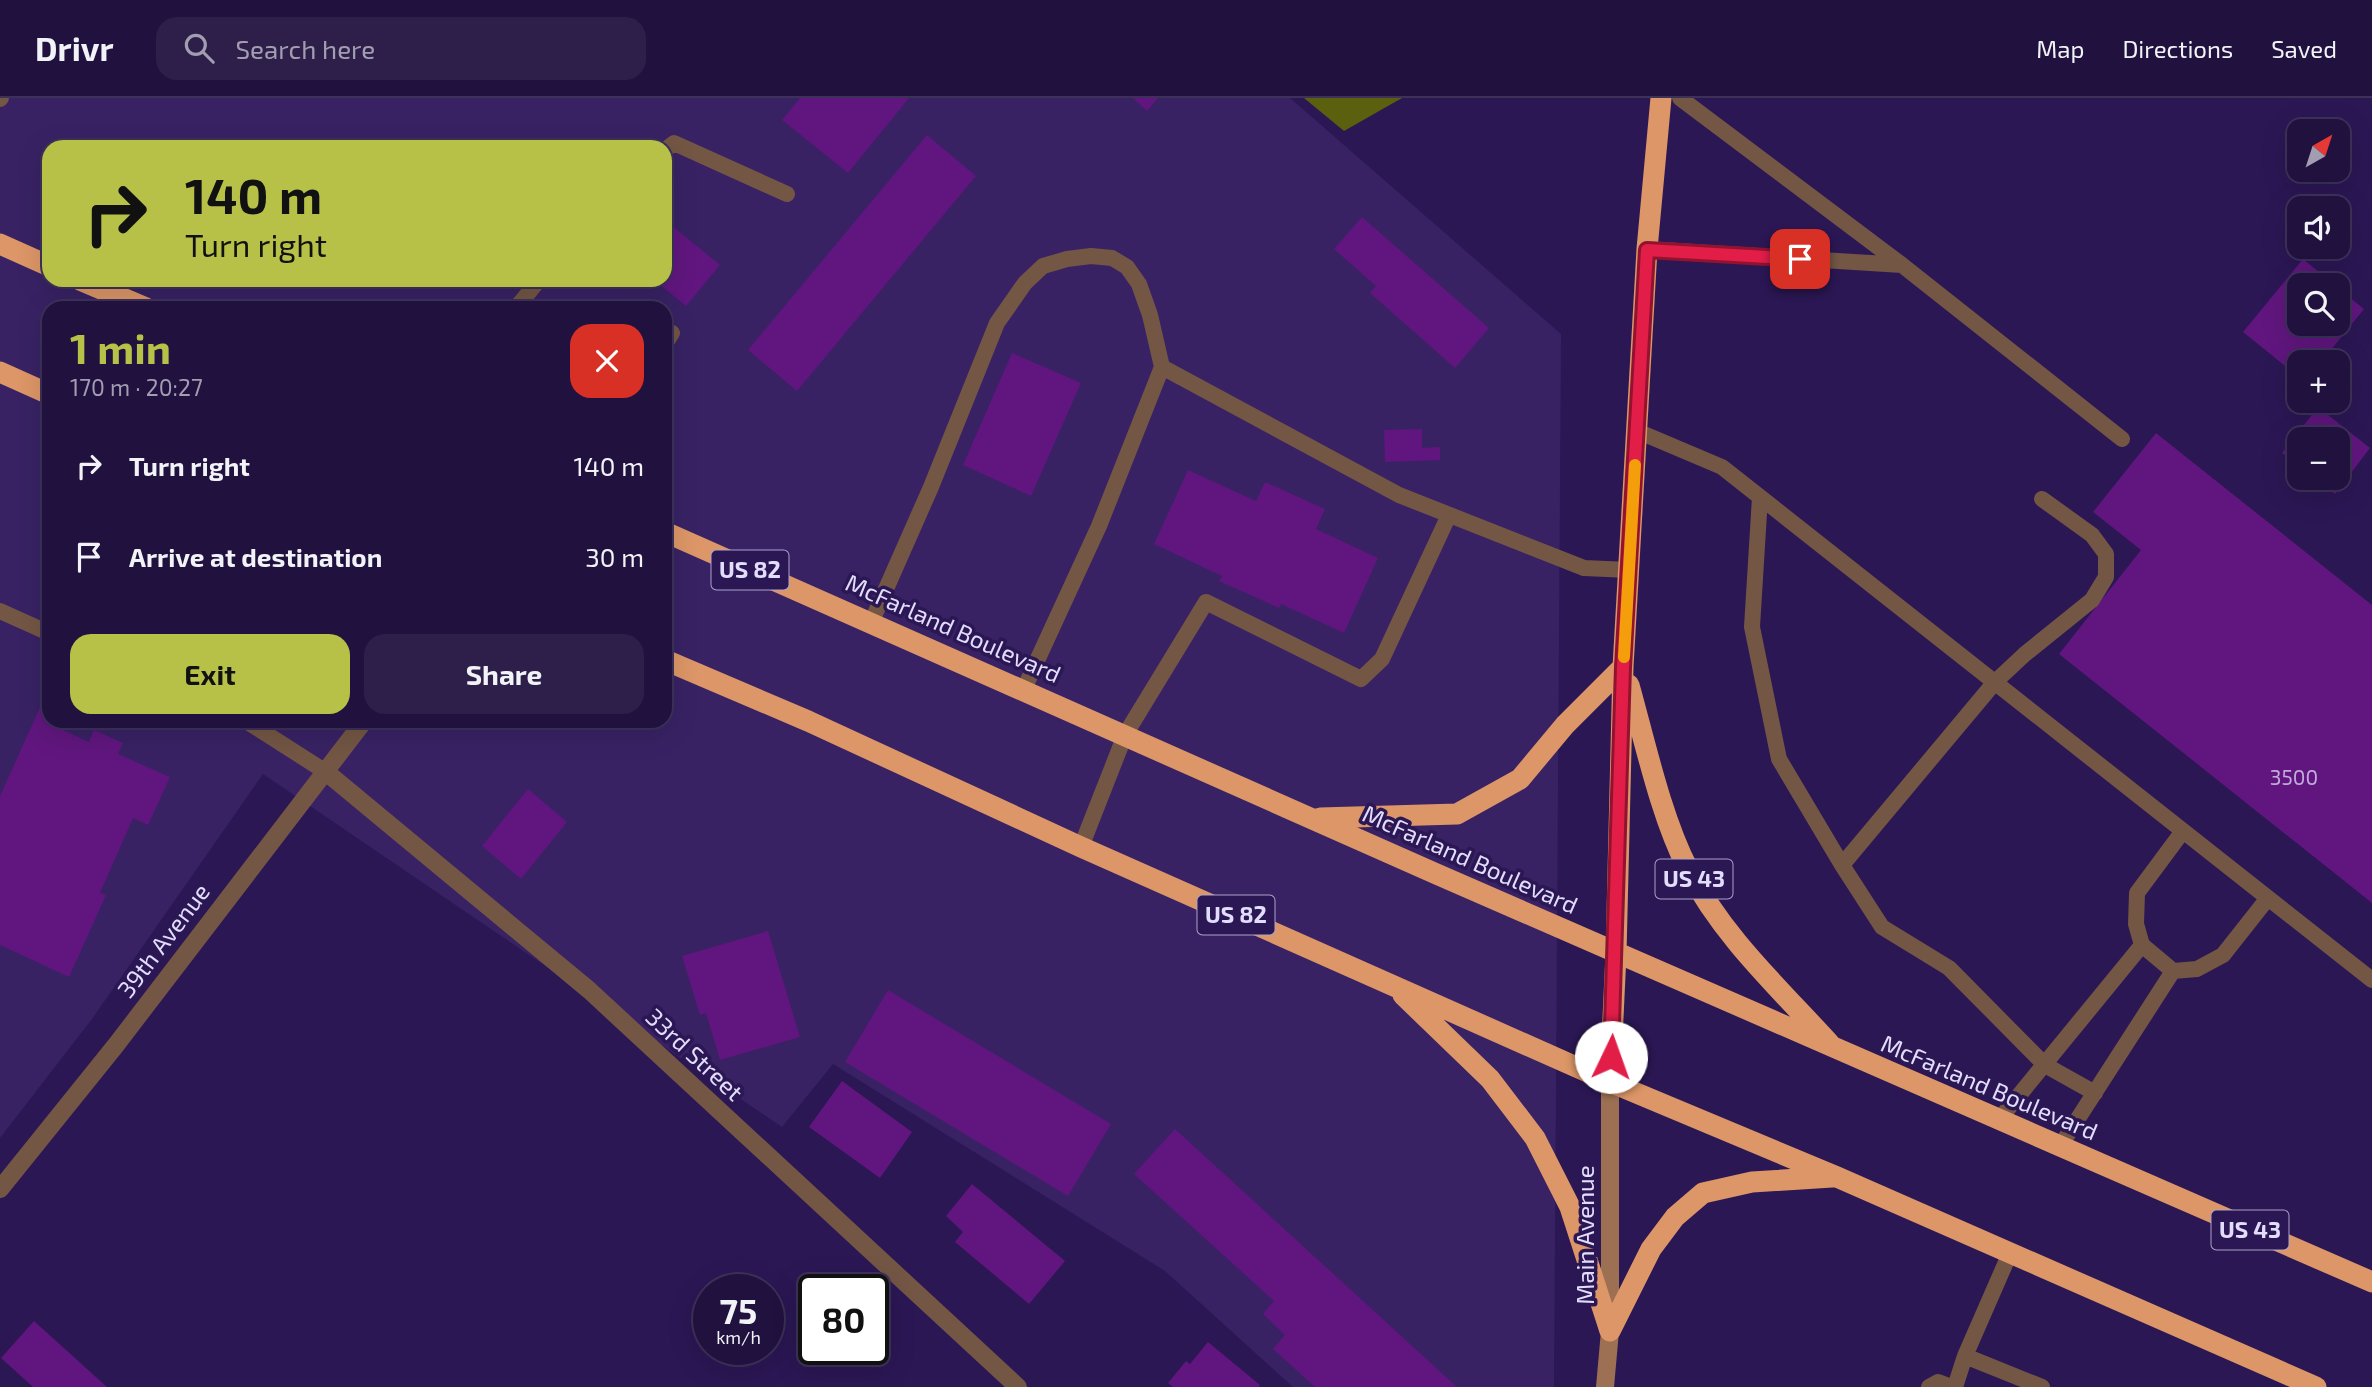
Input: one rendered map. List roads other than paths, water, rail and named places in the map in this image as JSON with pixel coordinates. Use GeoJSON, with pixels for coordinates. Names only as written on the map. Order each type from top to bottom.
{"type":"FeatureCollection","features":[{"type":"Feature","properties":{"kind":"highway","name":"US 43"},"geometry":{"type":"LineString","coordinates":[[1610,1082],[1623,667],[1647,250],[1661,98]]}},
{"type":"Feature","properties":{"kind":"highway"},"geometry":{"type":"LineString","coordinates":[[0,244],[42,263]]}},
{"type":"Feature","properties":{"kind":"highway"},"geometry":{"type":"LineString","coordinates":[[96,287],[130,301]]}},
{"type":"Feature","properties":{"kind":"highway"},"geometry":{"type":"LineString","coordinates":[[0,372],[42,391]]}},
{"type":"Feature","properties":{"kind":"highway","name":"McFarland Boulevard"},"geometry":{"type":"LineString","coordinates":[[672,535],[1836,1051],[2372,1282]]}},
{"type":"Feature","properties":{"kind":"highway","name":"US 82"},"geometry":{"type":"LineString","coordinates":[[672,663],[808,721],[1081,847],[1610,1082]]}},
{"type":"Feature","properties":{"kind":"highway","name":"US 43"},"geometry":{"type":"LineString","coordinates":[[1623,667],[1667,817],[1688,869],[1722,924],[1836,1051]]}},
{"type":"Feature","properties":{"kind":"highway"},"geometry":{"type":"LineString","coordinates":[[1314,818],[1457,814],[1520,779],[1565,725],[1623,667]]}},
{"type":"Feature","properties":{"kind":"highway"},"geometry":{"type":"LineString","coordinates":[[1392,984],[1490,1079],[1535,1138],[1570,1207],[1610,1331]]}},
{"type":"Feature","properties":{"kind":"highway"},"geometry":{"type":"LineString","coordinates":[[1610,1082],[1837,1177],[2316,1387]]}},
{"type":"Feature","properties":{"kind":"highway"},"geometry":{"type":"LineString","coordinates":[[1610,1331],[1651,1249],[1675,1217],[1703,1193],[1752,1182],[1837,1177]]}},
{"type":"Feature","properties":{"kind":"main road","name":"Main Avenue"},"geometry":{"type":"LineString","coordinates":[[1605,1387],[1610,1331],[1610,1082]]}},
{"type":"Feature","properties":{"kind":"street","name":"39th Avenue"},"geometry":{"type":"LineString","coordinates":[[0,1189],[116,1045],[359,728]]}},
{"type":"Feature","properties":{"kind":"street","name":"33rd Street"},"geometry":{"type":"LineString","coordinates":[[326,772],[589,990],[1018,1387]]}},
{"type":"Feature","properties":{"kind":"lane"},"geometry":{"type":"LineString","coordinates":[[1680,98],[1902,265],[2122,439]]}},
{"type":"Feature","properties":{"kind":"lane"},"geometry":{"type":"LineString","coordinates":[[672,145],[674,143],[787,194]]}},
{"type":"Feature","properties":{"kind":"lane"},"geometry":{"type":"LineString","coordinates":[[1647,250],[1902,265]]}},
{"type":"Feature","properties":{"kind":"lane"},"geometry":{"type":"LineString","coordinates":[[871,623],[931,487],[997,323],[1025,284],[1043,266],[1091,256],[1112,258],[1127,267],[1139,284],[1162,367],[1099,526],[1024,689]]}},
{"type":"Feature","properties":{"kind":"lane"},"geometry":{"type":"LineString","coordinates":[[1162,367],[1399,495],[1584,568],[1629,570]]}},
{"type":"Feature","properties":{"kind":"lane"},"geometry":{"type":"LineString","coordinates":[[1637,432],[1722,467],[2372,980]]}},
{"type":"Feature","properties":{"kind":"lane"},"geometry":{"type":"LineString","coordinates":[[1760,497],[1752,627],[1779,759],[1882,927],[1950,968],[2045,1065],[2095,1093]]}},
{"type":"Feature","properties":{"kind":"lane"},"geometry":{"type":"LineString","coordinates":[[1842,865],[1995,682],[2092,600],[2106,577],[2106,554],[2092,535],[2042,499]]}},
{"type":"Feature","properties":{"kind":"lane"},"geometry":{"type":"LineString","coordinates":[[1081,847],[1125,735],[1206,602],[1361,678],[1382,659],[1449,515]]}},
{"type":"Feature","properties":{"kind":"lane"},"geometry":{"type":"LineString","coordinates":[[0,611],[42,630]]}},
{"type":"Feature","properties":{"kind":"lane"},"geometry":{"type":"LineString","coordinates":[[257,728],[326,772]]}},
{"type":"Feature","properties":{"kind":"lane"},"geometry":{"type":"LineString","coordinates":[[2183,831],[2137,893],[2136,924],[2143,945],[2173,971],[2197,969],[2223,955],[2268,898]]}},
{"type":"Feature","properties":{"kind":"lane"},"geometry":{"type":"LineString","coordinates":[[1998,1121],[2143,945]]}},
{"type":"Feature","properties":{"kind":"lane"},"geometry":{"type":"LineString","coordinates":[[2059,1148],[2173,971]]}},
{"type":"Feature","properties":{"kind":"lane"},"geometry":{"type":"LineString","coordinates":[[1929,1387],[1938,1382],[1953,1387],[2010,1253]]}},
{"type":"Feature","properties":{"kind":"lane"},"geometry":{"type":"LineString","coordinates":[[1965,1356],[2042,1387]]}}]}
